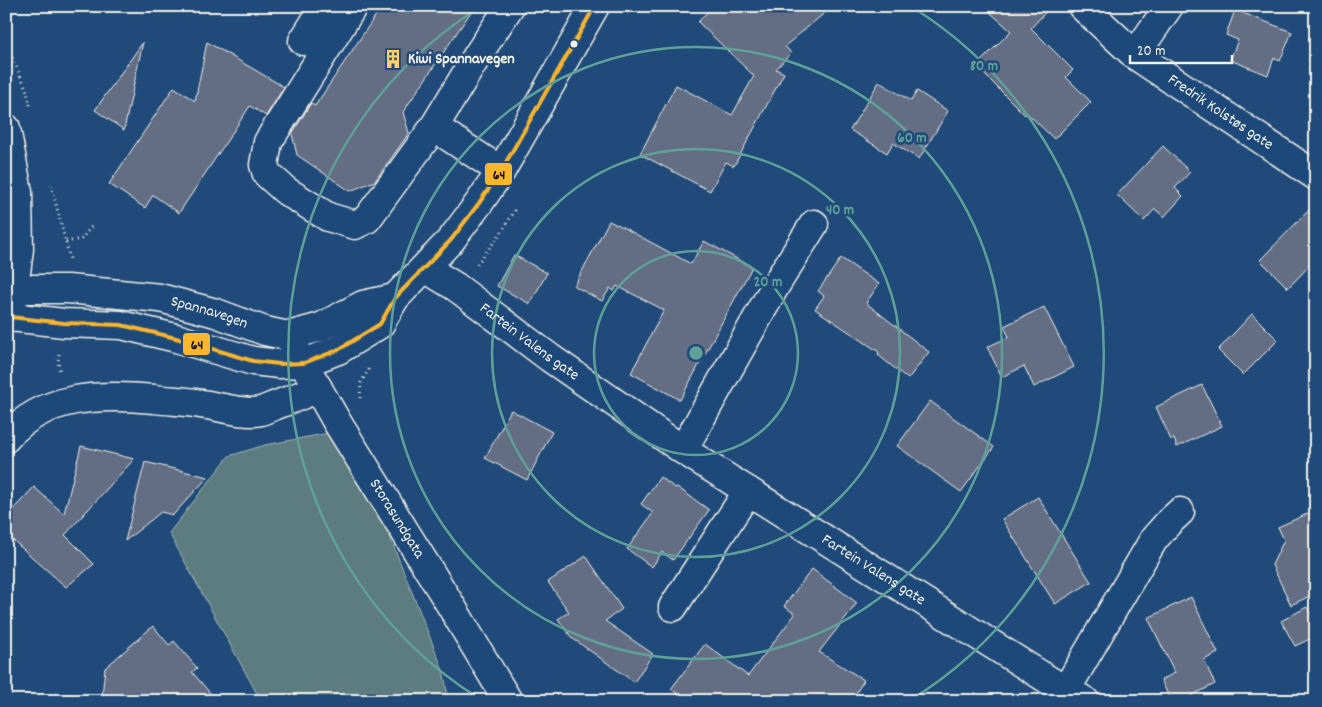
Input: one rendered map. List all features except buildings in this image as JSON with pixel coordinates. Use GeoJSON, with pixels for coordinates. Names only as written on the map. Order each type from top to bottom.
{"type":"FeatureCollection","features":[{"type":"Feature","properties":{"kind":"street"},"geometry":{"type":"LineString","coordinates":[[303,41],[325,6]]}},
{"type":"Feature","properties":{"kind":"street"},"geometry":{"type":"LineString","coordinates":[[353,6],[268,142],[264,165],[267,174],[286,191],[328,217],[355,224],[367,219],[434,127],[510,6]]}},
{"type":"Feature","properties":{"kind":"street","name":"Spannavegen"},"geometry":{"type":"LineString","coordinates":[[9,307],[64,323],[122,325],[176,338],[253,361],[278,364],[304,363],[338,350],[380,324],[395,298],[451,240],[479,203],[501,172],[595,6]]}},
{"type":"Feature","properties":{"kind":"street","name":"Fredrik Kolstøs gate"},"geometry":{"type":"LineString","coordinates":[[1082,6],[1135,55],[1316,176]]}},
{"type":"Feature","properties":{"kind":"street"},"geometry":{"type":"LineString","coordinates":[[1135,55],[1169,6]]}},
{"type":"Feature","properties":{"kind":"street"},"geometry":{"type":"LineString","coordinates":[[434,127],[501,172]]}},
{"type":"Feature","properties":{"kind":"street"},"geometry":{"type":"LineString","coordinates":[[6,128],[18,192],[19,249],[9,307]]}},
{"type":"Feature","properties":{"kind":"street"},"geometry":{"type":"LineString","coordinates":[[683,450],[777,284],[814,224]]}},
{"type":"Feature","properties":{"kind":"street","name":"Fartein Valens gate"},"geometry":{"type":"LineString","coordinates":[[425,268],[456,287],[550,358],[683,450],[1063,694],[1154,539],[1180,512]]}},
{"type":"Feature","properties":{"kind":"street","name":"Spannavegen"},"geometry":{"type":"LineString","coordinates":[[9,307],[68,289],[160,298],[216,313],[265,331],[288,336],[321,327],[363,305],[395,298]]}},
{"type":"Feature","properties":{"kind":"street","name":"Storasundgata"},"geometry":{"type":"LineString","coordinates":[[288,336],[337,422],[508,701]]}},
{"type":"Feature","properties":{"kind":"street"},"geometry":{"type":"LineString","coordinates":[[6,438],[24,420],[40,411],[54,405],[78,399],[134,397],[201,404],[236,411],[260,411],[318,388]]}},
{"type":"Feature","properties":{"kind":"street"},"geometry":{"type":"LineString","coordinates":[[673,607],[748,491]]}},
{"type":"Feature","properties":{"kind":"path"},"geometry":{"type":"LineString","coordinates":[[66,242],[81,239],[93,225]]}},
{"type":"Feature","properties":{"kind":"path"},"geometry":{"type":"LineString","coordinates":[[359,406],[361,383],[371,367]]}},
{"type":"Feature","properties":{"kind":"green space"},"geometry":{"type":"Polygon","coordinates":[[[345,430],[372,492],[443,670],[449,701],[261,701],[169,533],[229,456],[265,445],[345,430]]]}},
{"type":"Feature","properties":{"kind":"transit line","name":"64"},"geometry":{"type":"LineString","coordinates":[[6,315],[64,323],[121,325],[176,338],[253,361],[279,364],[304,363],[338,350],[380,324],[395,298],[451,240],[479,203],[501,171],[595,6]]}},
{"type":"Feature","properties":{"kind":"place","name":"Kiwi Spannavegen"},"geometry":{"type":"Point","coordinates":[393,59]}}]}
